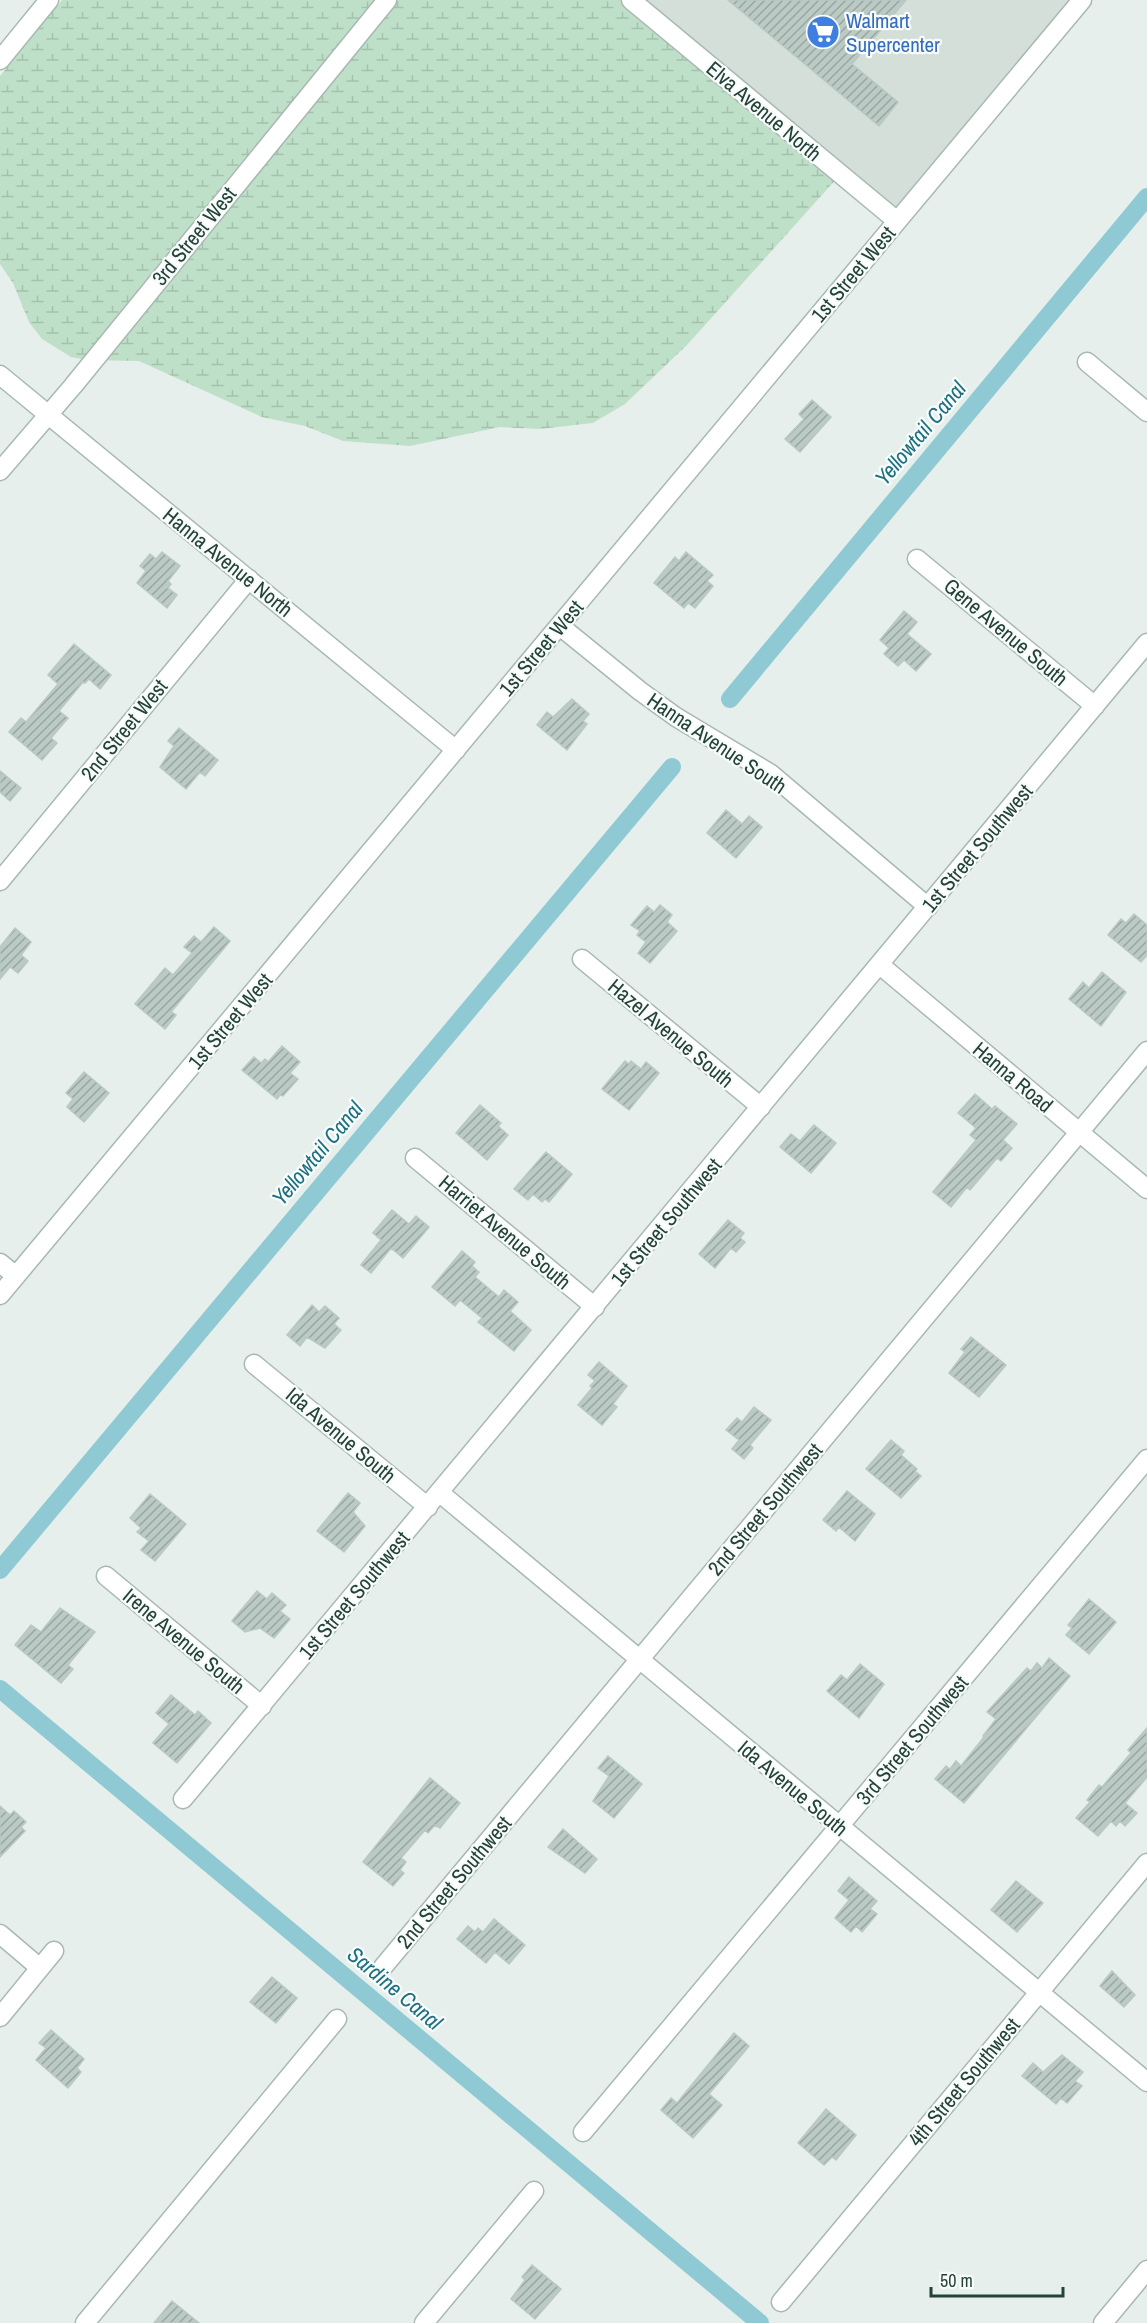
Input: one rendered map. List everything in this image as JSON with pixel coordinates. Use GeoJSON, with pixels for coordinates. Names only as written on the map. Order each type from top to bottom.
{"type":"FeatureCollection","features":[{"type":"Feature","properties":{"kind":"street"},"geometry":{"type":"LineString","coordinates":[[0,60],[49,0]]}},
{"type":"Feature","properties":{"kind":"street","name":"3rd Street West"},"geometry":{"type":"LineString","coordinates":[[0,471],[73,386],[387,0]]}},
{"type":"Feature","properties":{"kind":"street","name":"Elva Avenue North"},"geometry":{"type":"LineString","coordinates":[[631,0],[897,221]]}},
{"type":"Feature","properties":{"kind":"street","name":"1st Street West"},"geometry":{"type":"LineString","coordinates":[[0,1295],[1082,0]]}},
{"type":"Feature","properties":{"kind":"street"},"geometry":{"type":"LineString","coordinates":[[1087,362],[1147,412]]}},
{"type":"Feature","properties":{"kind":"street","name":"Hanna Avenue North"},"geometry":{"type":"LineString","coordinates":[[0,375],[456,750]]}},
{"type":"Feature","properties":{"kind":"street","name":"Gene Avenue South"},"geometry":{"type":"LineString","coordinates":[[918,559],[1095,706]]}},
{"type":"Feature","properties":{"kind":"street","name":"2nd Street West"},"geometry":{"type":"LineString","coordinates":[[0,882],[249,579]]}},
{"type":"Feature","properties":{"kind":"street","name":"Hanna Avenue South"},"geometry":{"type":"LineString","coordinates":[[560,626],[640,692],[676,717],[771,774],[928,907]]}},
{"type":"Feature","properties":{"kind":"street","name":"1st Street Southwest"},"geometry":{"type":"LineString","coordinates":[[183,1799],[1147,643]]}},
{"type":"Feature","properties":{"kind":"street","name":"Hazel Avenue South"},"geometry":{"type":"LineString","coordinates":[[582,959],[761,1107]]}},
{"type":"Feature","properties":{"kind":"street","name":"Hanna Road"},"geometry":{"type":"LineString","coordinates":[[880,965],[1147,1189]]}},
{"type":"Feature","properties":{"kind":"street","name":"2nd Street Southwest"},"geometry":{"type":"LineString","coordinates":[[383,1967],[1147,1050]]}},
{"type":"Feature","properties":{"kind":"street","name":"Harriet Avenue South"},"geometry":{"type":"LineString","coordinates":[[415,1158],[595,1307]]}},
{"type":"Feature","properties":{"kind":"street"},"geometry":{"type":"LineString","coordinates":[[0,1263],[16,1276]]}},
{"type":"Feature","properties":{"kind":"street","name":"Ida Avenue South"},"geometry":{"type":"LineString","coordinates":[[254,1364],[428,1508]]}},
{"type":"Feature","properties":{"kind":"street","name":"3rd Street Southwest"},"geometry":{"type":"LineString","coordinates":[[583,2132],[1147,1459]]}},
{"type":"Feature","properties":{"kind":"street","name":"Ida Avenue South"},"geometry":{"type":"LineString","coordinates":[[440,1493],[1147,2082]]}},
{"type":"Feature","properties":{"kind":"street","name":"Irene Avenue South"},"geometry":{"type":"LineString","coordinates":[[106,1576],[262,1706]]}},
{"type":"Feature","properties":{"kind":"street","name":"4th Street Southwest"},"geometry":{"type":"LineString","coordinates":[[781,2302],[1147,1863]]}},
{"type":"Feature","properties":{"kind":"street"},"geometry":{"type":"LineString","coordinates":[[0,1934],[40,1968]]}},
{"type":"Feature","properties":{"kind":"street"},"geometry":{"type":"LineString","coordinates":[[0,2017],[54,1951]]}},
{"type":"Feature","properties":{"kind":"street"},"geometry":{"type":"LineString","coordinates":[[85,2323],[337,2019]]}},
{"type":"Feature","properties":{"kind":"street"},"geometry":{"type":"LineString","coordinates":[[424,2323],[534,2191]]}},
{"type":"Feature","properties":{"kind":"street"},"geometry":{"type":"LineString","coordinates":[[1103,2323],[1147,2270]]}},
{"type":"Feature","properties":{"kind":"shaded area"},"geometry":{"type":"Polygon","coordinates":[[[628,0],[1083,0],[896,223],[628,0]]]}},
{"type":"Feature","properties":{"kind":"green space"},"geometry":{"type":"Polygon","coordinates":[[[62,0],[628,0],[839,176],[687,345],[625,404],[593,423],[540,429],[500,427],[410,446],[343,441],[305,426],[262,417],[139,361],[87,360],[71,357],[42,339],[29,322],[13,283],[0,264],[0,76],[62,0]]]}},
{"type":"Feature","properties":{"kind":"building","name":"Walmart Supercenter"},"geometry":{"type":"Polygon","coordinates":[[[728,0],[906,0],[852,64],[898,102],[879,126],[728,0]]]}},
{"type":"Feature","properties":{"kind":"building"},"geometry":{"type":"Polygon","coordinates":[[[812,400],[831,417],[800,452],[785,439],[804,419],[799,414],[812,400]]]}},
{"type":"Feature","properties":{"kind":"building"},"geometry":{"type":"Polygon","coordinates":[[[162,552],[180,566],[168,581],[171,584],[168,588],[177,595],[167,608],[137,583],[146,571],[140,566],[150,554],[156,559],[162,552]]]}},
{"type":"Feature","properties":{"kind":"building"},"geometry":{"type":"Polygon","coordinates":[[[686,552],[713,575],[707,581],[713,586],[695,608],[688,603],[684,608],[654,583],[675,557],[679,561],[686,552]]]}},
{"type":"Feature","properties":{"kind":"building"},"geometry":{"type":"Polygon","coordinates":[[[904,611],[917,622],[907,634],[931,654],[916,671],[904,660],[898,666],[884,654],[889,648],[880,640],[904,611]]]}},
{"type":"Feature","properties":{"kind":"building"},"geometry":{"type":"Polygon","coordinates":[[[74,644],[111,675],[100,689],[89,679],[83,682],[59,711],[68,718],[51,738],[57,743],[42,760],[9,732],[21,718],[26,722],[58,684],[48,675],[74,644]]]}},
{"type":"Feature","properties":{"kind":"building"},"geometry":{"type":"Polygon","coordinates":[[[572,699],[589,714],[583,721],[587,724],[567,750],[537,725],[547,712],[553,717],[572,699]]]}},
{"type":"Feature","properties":{"kind":"building"},"geometry":{"type":"Polygon","coordinates":[[[179,728],[218,760],[205,776],[200,772],[186,789],[160,767],[174,746],[168,741],[179,728]]]}},
{"type":"Feature","properties":{"kind":"building"},"geometry":{"type":"Polygon","coordinates":[[[0,771],[21,788],[10,801],[0,792],[0,771]]]}},
{"type":"Feature","properties":{"kind":"building"},"geometry":{"type":"Polygon","coordinates":[[[726,810],[742,824],[749,816],[762,827],[736,858],[707,833],[726,810]]]}},
{"type":"Feature","properties":{"kind":"building"},"geometry":{"type":"Polygon","coordinates":[[[660,905],[672,915],[667,922],[677,931],[650,963],[638,953],[646,942],[637,935],[640,931],[631,925],[647,906],[654,912],[660,905]]]}},
{"type":"Feature","properties":{"kind":"building"},"geometry":{"type":"Polygon","coordinates":[[[1134,914],[1147,925],[1147,955],[1141,962],[1108,935],[1121,919],[1126,923],[1134,914]]]}},
{"type":"Feature","properties":{"kind":"building"},"geometry":{"type":"Polygon","coordinates":[[[214,927],[230,941],[171,1012],[176,1015],[165,1029],[135,1004],[165,968],[173,975],[192,953],[184,947],[194,936],[201,942],[214,927]]]}},
{"type":"Feature","properties":{"kind":"building"},"geometry":{"type":"Polygon","coordinates":[[[15,928],[31,942],[21,955],[28,961],[18,973],[10,967],[0,979],[0,947],[15,928]]]}},
{"type":"Feature","properties":{"kind":"building"},"geometry":{"type":"Polygon","coordinates":[[[1102,972],[1126,992],[1101,1026],[1069,999],[1083,982],[1089,988],[1102,972]]]}},
{"type":"Feature","properties":{"kind":"building"},"geometry":{"type":"Polygon","coordinates":[[[282,1046],[300,1062],[290,1073],[298,1079],[283,1096],[280,1095],[277,1099],[242,1070],[254,1057],[261,1063],[265,1059],[268,1062],[282,1046]]]}},
{"type":"Feature","properties":{"kind":"building"},"geometry":{"type":"Polygon","coordinates":[[[625,1061],[629,1064],[631,1061],[641,1069],[646,1062],[659,1073],[629,1110],[602,1089],[625,1061]]]}},
{"type":"Feature","properties":{"kind":"building"},"geometry":{"type":"Polygon","coordinates":[[[84,1072],[109,1093],[84,1122],[67,1107],[73,1099],[66,1093],[84,1072]]]}},
{"type":"Feature","properties":{"kind":"building"},"geometry":{"type":"Polygon","coordinates":[[[975,1094],[992,1109],[995,1106],[1017,1124],[1003,1140],[1012,1148],[1001,1161],[997,1158],[970,1190],[967,1187],[951,1207],[933,1192],[976,1140],[970,1135],[976,1128],[958,1113],[975,1094]]]}},
{"type":"Feature","properties":{"kind":"building"},"geometry":{"type":"Polygon","coordinates":[[[480,1105],[501,1123],[498,1126],[508,1135],[487,1160],[456,1133],[480,1105]]]}},
{"type":"Feature","properties":{"kind":"building"},"geometry":{"type":"Polygon","coordinates":[[[814,1125],[836,1143],[811,1173],[780,1147],[791,1134],[800,1141],[814,1125]]]}},
{"type":"Feature","properties":{"kind":"building"},"geometry":{"type":"Polygon","coordinates":[[[546,1152],[572,1174],[549,1202],[545,1199],[542,1202],[533,1194],[528,1200],[514,1189],[546,1152]]]}},
{"type":"Feature","properties":{"kind":"building"},"geometry":{"type":"Polygon","coordinates":[[[392,1210],[409,1224],[416,1216],[429,1227],[403,1258],[391,1248],[371,1273],[361,1265],[381,1240],[373,1233],[392,1210]]]}},
{"type":"Feature","properties":{"kind":"building"},"geometry":{"type":"Polygon","coordinates":[[[728,1220],[744,1233],[740,1238],[745,1242],[736,1252],[731,1248],[715,1268],[699,1254],[728,1220]]]}},
{"type":"Feature","properties":{"kind":"building"},"geometry":{"type":"Polygon","coordinates":[[[462,1251],[475,1262],[472,1266],[479,1272],[475,1277],[499,1297],[504,1290],[518,1302],[510,1311],[531,1330],[514,1351],[478,1322],[482,1318],[460,1300],[455,1306],[432,1287],[462,1251]]]}},
{"type":"Feature","properties":{"kind":"building"},"geometry":{"type":"Polygon","coordinates":[[[312,1305],[319,1312],[325,1306],[339,1318],[334,1324],[341,1330],[325,1348],[307,1337],[300,1346],[287,1335],[312,1305]]]}},
{"type":"Feature","properties":{"kind":"building"},"geometry":{"type":"Polygon","coordinates":[[[971,1337],[1006,1365],[979,1397],[949,1373],[965,1352],[961,1349],[971,1337]]]}},
{"type":"Feature","properties":{"kind":"building"},"geometry":{"type":"Polygon","coordinates":[[[599,1362],[627,1386],[613,1404],[617,1407],[602,1425],[578,1405],[592,1388],[590,1386],[595,1381],[588,1375],[599,1362]]]}},
{"type":"Feature","properties":{"kind":"building"},"geometry":{"type":"Polygon","coordinates":[[[754,1407],[771,1420],[750,1445],[753,1448],[744,1459],[732,1449],[739,1440],[726,1430],[737,1418],[742,1422],[754,1407]]]}},
{"type":"Feature","properties":{"kind":"building"},"geometry":{"type":"Polygon","coordinates":[[[891,1440],[904,1451],[901,1455],[917,1469],[915,1471],[921,1476],[901,1498],[866,1469],[891,1440]]]}},
{"type":"Feature","properties":{"kind":"building"},"geometry":{"type":"Polygon","coordinates":[[[847,1491],[875,1514],[855,1541],[839,1527],[836,1531],[823,1520],[847,1491]]]}},
{"type":"Feature","properties":{"kind":"building"},"geometry":{"type":"Polygon","coordinates":[[[348,1493],[360,1503],[353,1512],[365,1526],[344,1552],[317,1531],[348,1493]]]}},
{"type":"Feature","properties":{"kind":"building"},"geometry":{"type":"Polygon","coordinates":[[[150,1494],[186,1524],[155,1561],[141,1550],[149,1541],[137,1532],[141,1528],[130,1518],[150,1494]]]}},
{"type":"Feature","properties":{"kind":"building"},"geometry":{"type":"Polygon","coordinates":[[[257,1591],[267,1599],[272,1593],[286,1605],[280,1611],[290,1619],[274,1638],[260,1628],[245,1632],[232,1621],[257,1591]]]}},
{"type":"Feature","properties":{"kind":"building"},"geometry":{"type":"Polygon","coordinates":[[[1089,1599],[1116,1622],[1089,1654],[1066,1635],[1072,1628],[1068,1625],[1089,1599]]]}},
{"type":"Feature","properties":{"kind":"building"},"geometry":{"type":"Polygon","coordinates":[[[60,1608],[95,1632],[68,1665],[73,1669],[61,1683],[15,1645],[31,1625],[41,1632],[60,1608]]]}},
{"type":"Feature","properties":{"kind":"building"},"geometry":{"type":"Polygon","coordinates":[[[1049,1658],[1070,1676],[964,1803],[935,1779],[946,1766],[950,1769],[956,1761],[961,1766],[996,1719],[987,1712],[1027,1668],[1031,1671],[1037,1663],[1042,1668],[1049,1658]]]}},
{"type":"Feature","properties":{"kind":"building"},"geometry":{"type":"Polygon","coordinates":[[[860,1664],[884,1684],[859,1718],[827,1691],[841,1675],[847,1680],[860,1664]]]}},
{"type":"Feature","properties":{"kind":"building"},"geometry":{"type":"Polygon","coordinates":[[[171,1695],[195,1715],[198,1711],[211,1723],[177,1763],[153,1743],[169,1724],[156,1713],[171,1695]]]}},
{"type":"Feature","properties":{"kind":"building"},"geometry":{"type":"Polygon","coordinates":[[[1147,1728],[1147,1777],[1125,1803],[1137,1813],[1125,1826],[1120,1821],[1116,1826],[1111,1821],[1098,1836],[1076,1818],[1090,1802],[1087,1800],[1099,1785],[1102,1787],[1131,1753],[1128,1750],[1147,1728]]]}},
{"type":"Feature","properties":{"kind":"building"},"geometry":{"type":"Polygon","coordinates":[[[608,1756],[642,1784],[614,1818],[593,1801],[609,1776],[598,1768],[608,1756]]]}},
{"type":"Feature","properties":{"kind":"building"},"geometry":{"type":"Polygon","coordinates":[[[430,1778],[460,1803],[440,1828],[435,1825],[428,1833],[425,1830],[401,1858],[406,1862],[400,1870],[404,1873],[393,1886],[363,1862],[430,1778]]]}},
{"type":"Feature","properties":{"kind":"building"},"geometry":{"type":"Polygon","coordinates":[[[0,1806],[10,1815],[14,1811],[26,1822],[21,1827],[25,1831],[0,1857],[0,1806]]]}},
{"type":"Feature","properties":{"kind":"building"},"geometry":{"type":"Polygon","coordinates":[[[563,1829],[597,1859],[585,1873],[548,1847],[563,1829]]]}},
{"type":"Feature","properties":{"kind":"building"},"geometry":{"type":"Polygon","coordinates":[[[849,1877],[877,1901],[870,1909],[877,1914],[862,1932],[856,1926],[851,1932],[835,1918],[849,1900],[838,1891],[849,1877]]]}},
{"type":"Feature","properties":{"kind":"building"},"geometry":{"type":"Polygon","coordinates":[[[1016,1881],[1043,1903],[1017,1932],[991,1910],[1016,1881]]]}},
{"type":"Feature","properties":{"kind":"building"},"geometry":{"type":"Polygon","coordinates":[[[494,1919],[525,1945],[509,1964],[495,1952],[486,1963],[457,1939],[468,1926],[475,1932],[478,1928],[483,1932],[494,1919]]]}},
{"type":"Feature","properties":{"kind":"building"},"geometry":{"type":"Polygon","coordinates":[[[1112,1971],[1135,1995],[1124,2007],[1100,1986],[1112,1971]]]}},
{"type":"Feature","properties":{"kind":"building"},"geometry":{"type":"Polygon","coordinates":[[[272,1977],[297,1998],[276,2023],[250,2002],[272,1977]]]}},
{"type":"Feature","properties":{"kind":"building"},"geometry":{"type":"Polygon","coordinates":[[[51,2030],[84,2059],[77,2068],[81,2072],[68,2088],[36,2060],[46,2048],[39,2043],[51,2030]]]}},
{"type":"Feature","properties":{"kind":"building"},"geometry":{"type":"Polygon","coordinates":[[[734,2033],[749,2046],[709,2094],[722,2105],[693,2138],[661,2110],[671,2098],[677,2103],[734,2033]]]}},
{"type":"Feature","properties":{"kind":"building"},"geometry":{"type":"Polygon","coordinates":[[[1062,2055],[1083,2072],[1075,2081],[1082,2086],[1067,2103],[1061,2098],[1056,2104],[1022,2076],[1033,2063],[1043,2072],[1062,2055]]]}},
{"type":"Feature","properties":{"kind":"building"},"geometry":{"type":"Polygon","coordinates":[[[826,2109],[856,2135],[836,2160],[832,2157],[824,2165],[798,2143],[826,2109]]]}},
{"type":"Feature","properties":{"kind":"building"},"geometry":{"type":"Polygon","coordinates":[[[532,2265],[561,2289],[535,2319],[511,2299],[525,2280],[522,2277],[532,2265]]]}},
{"type":"Feature","properties":{"kind":"building"},"geometry":{"type":"Polygon","coordinates":[[[172,2301],[199,2323],[154,2323],[172,2301]]]}},
{"type":"Feature","properties":{"kind":"waterway","name":"Yellowtail Canal"},"geometry":{"type":"LineString","coordinates":[[730,699],[1147,197]]}},
{"type":"Feature","properties":{"kind":"waterway","name":"Yellowtail Canal"},"geometry":{"type":"LineString","coordinates":[[0,1570],[672,767]]}},
{"type":"Feature","properties":{"kind":"waterway","name":"Sardine Canal"},"geometry":{"type":"LineString","coordinates":[[0,1689],[760,2323]]}},
{"type":"Feature","properties":{"kind":"place","name":"Walmart Supercenter"},"geometry":{"type":"Point","coordinates":[823,32]}}]}
